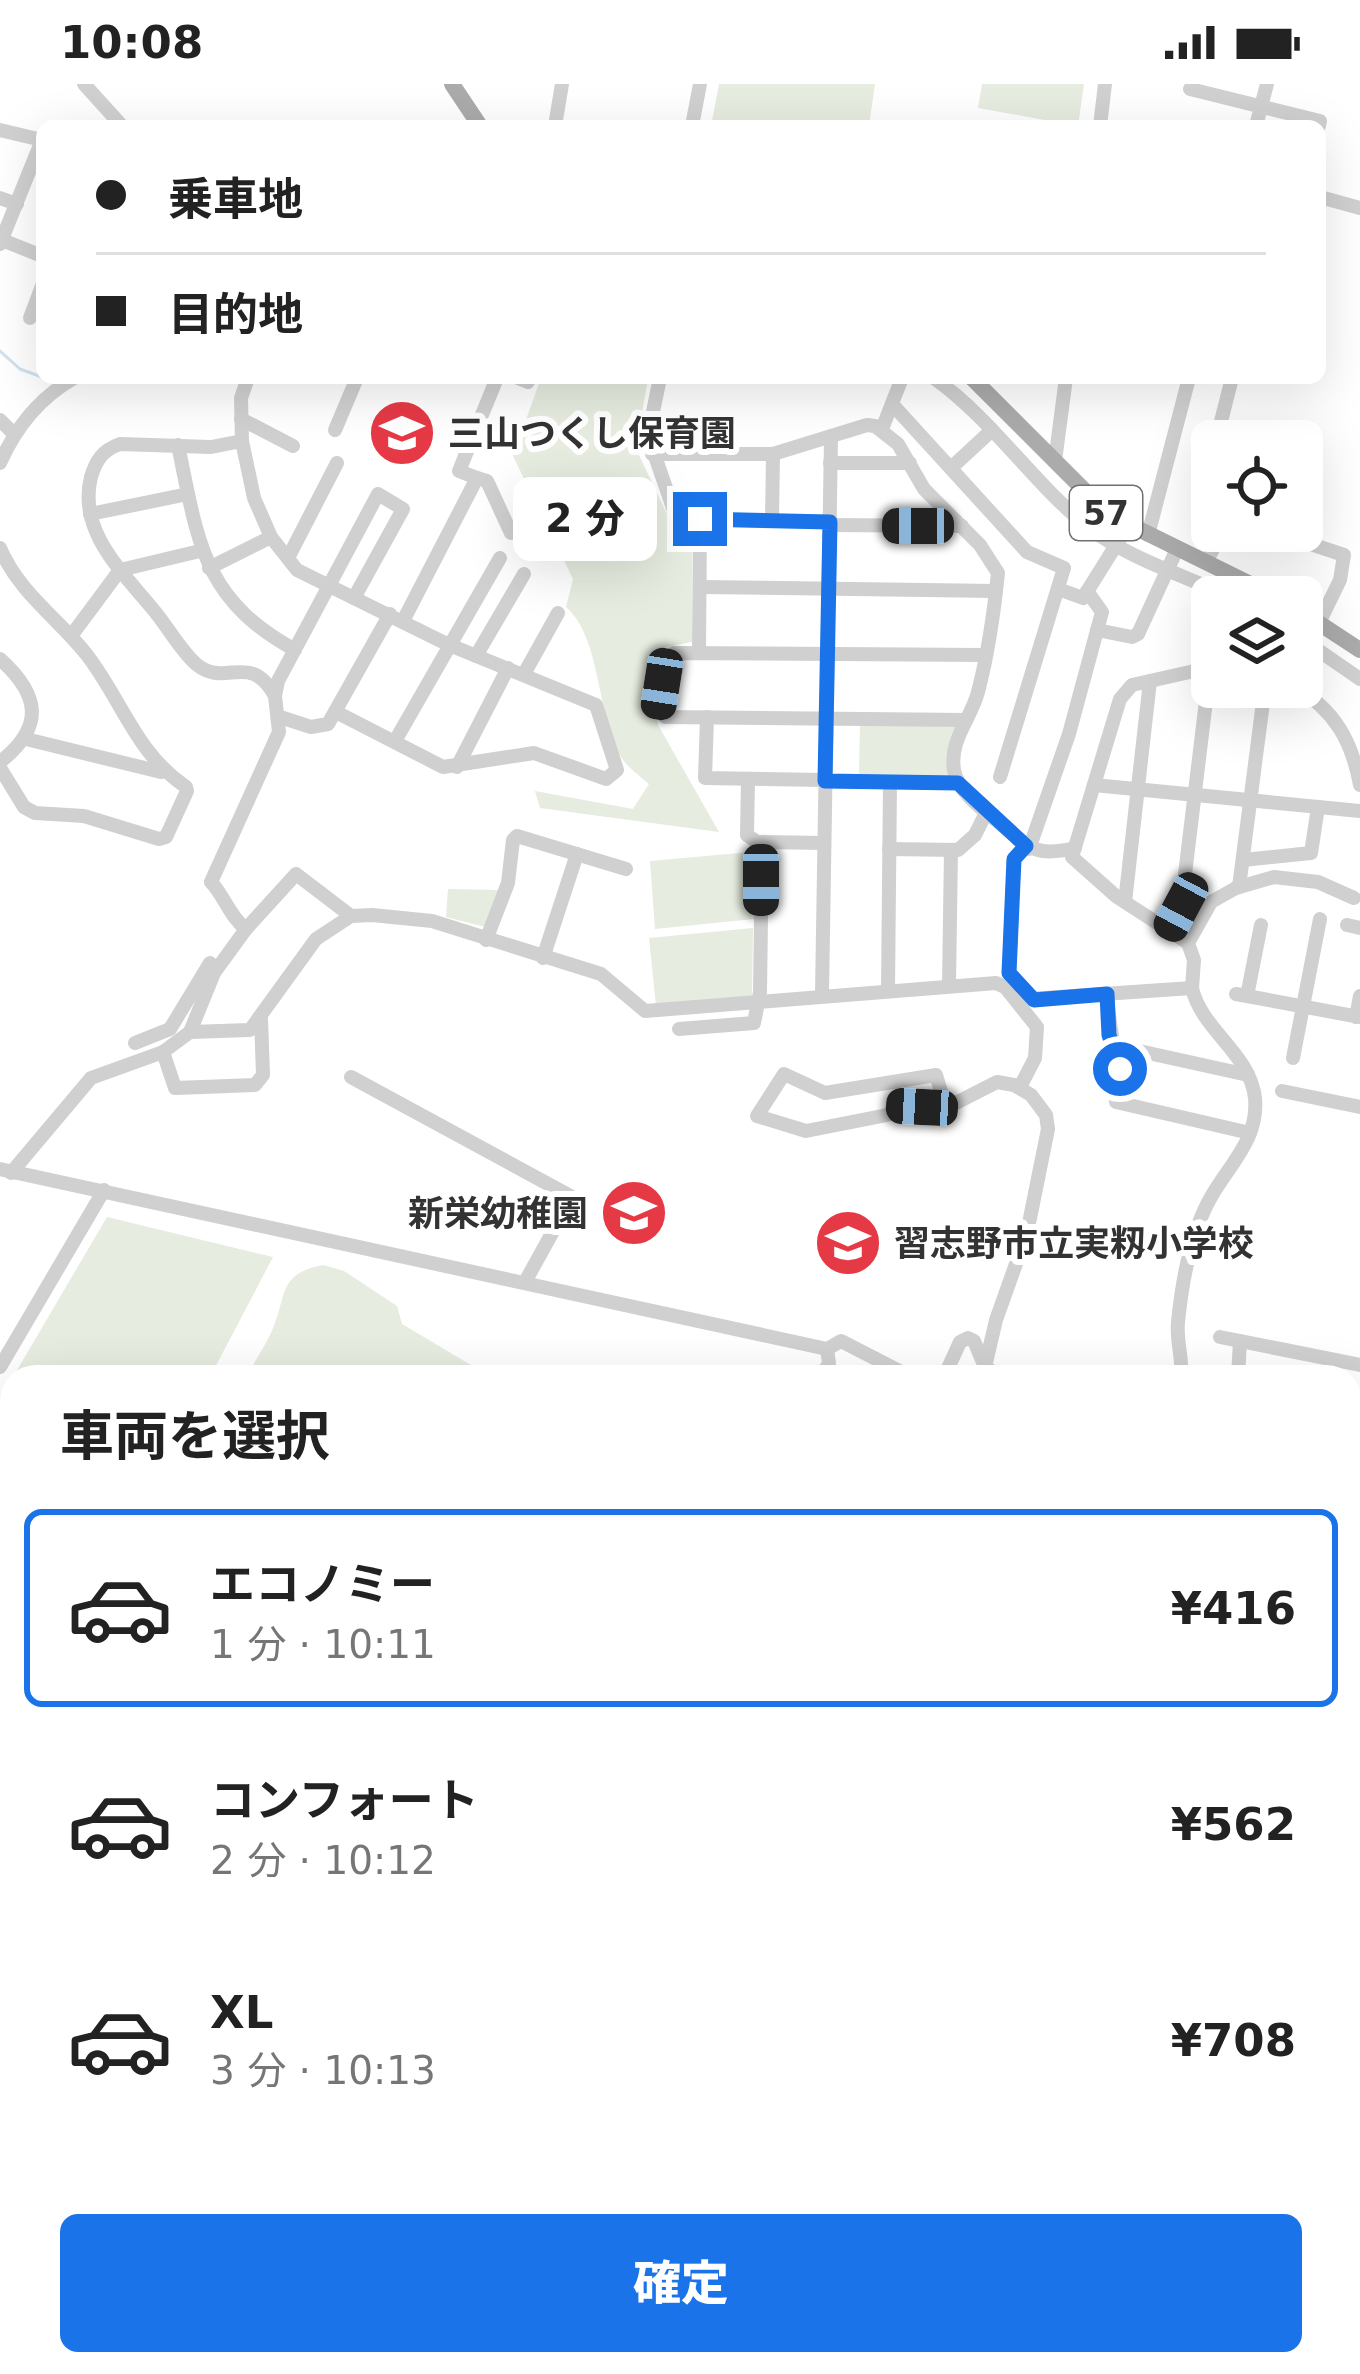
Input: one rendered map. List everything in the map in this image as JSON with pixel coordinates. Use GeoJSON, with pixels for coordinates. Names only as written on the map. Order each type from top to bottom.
{"type":"FeatureCollection","features":[{"type":"Feature","properties":{"kind":"main road"},"geometry":{"type":"LineString","coordinates":[[452,84],[476,120]]}},
{"type":"Feature","properties":{"kind":"main road","name":"57"},"geometry":{"type":"LineString","coordinates":[[978,384],[1093,501],[1128,526],[1236,576]]}},
{"type":"Feature","properties":{"kind":"main road"},"geometry":{"type":"LineString","coordinates":[[1323,626],[1360,650]]}},
{"type":"Feature","properties":{"kind":"street"},"geometry":{"type":"LineString","coordinates":[[84,84],[115,120]]}},
{"type":"Feature","properties":{"kind":"street"},"geometry":{"type":"LineString","coordinates":[[556,120],[562,84]]}},
{"type":"Feature","properties":{"kind":"street"},"geometry":{"type":"LineString","coordinates":[[693,120],[700,84]]}},
{"type":"Feature","properties":{"kind":"street"},"geometry":{"type":"LineString","coordinates":[[1101,120],[1105,84]]}},
{"type":"Feature","properties":{"kind":"street"},"geometry":{"type":"LineString","coordinates":[[1257,120],[1267,84]]}},
{"type":"Feature","properties":{"kind":"street"},"geometry":{"type":"LineString","coordinates":[[1190,89],[1316,120]]}},
{"type":"Feature","properties":{"kind":"street"},"geometry":{"type":"LineString","coordinates":[[0,130],[36,139]]}},
{"type":"Feature","properties":{"kind":"street"},"geometry":{"type":"LineString","coordinates":[[36,174],[1,242],[36,254]]}},
{"type":"Feature","properties":{"kind":"street"},"geometry":{"type":"LineString","coordinates":[[0,198],[17,205]]}},
{"type":"Feature","properties":{"kind":"street"},"geometry":{"type":"LineString","coordinates":[[1326,199],[1360,208]]}},
{"type":"Feature","properties":{"kind":"street"},"geometry":{"type":"LineString","coordinates":[[30,318],[36,302]]}},
{"type":"Feature","properties":{"kind":"street"},"geometry":{"type":"LineString","coordinates":[[0,463],[13,434],[46,397],[65,384]]}},
{"type":"Feature","properties":{"kind":"street"},"geometry":{"type":"LineString","coordinates":[[247,384],[242,441],[254,498],[271,538],[297,570],[447,644],[596,705],[617,770],[606,779],[534,753],[443,766],[337,712]]}},
{"type":"Feature","properties":{"kind":"street"},"geometry":{"type":"LineString","coordinates":[[335,430],[354,384]]}},
{"type":"Feature","properties":{"kind":"street"},"geometry":{"type":"LineString","coordinates":[[495,384],[459,471],[487,481],[512,533]]}},
{"type":"Feature","properties":{"kind":"street"},"geometry":{"type":"LineString","coordinates":[[659,384],[647,436],[673,508],[686,519],[963,526]]}},
{"type":"Feature","properties":{"kind":"street"},"geometry":{"type":"LineString","coordinates":[[882,429],[900,384]]}},
{"type":"Feature","properties":{"kind":"street"},"geometry":{"type":"LineString","coordinates":[[943,384],[964,399],[1064,506],[1117,545],[1191,581]]}},
{"type":"Feature","properties":{"kind":"street"},"geometry":{"type":"LineString","coordinates":[[1055,461],[1065,384]]}},
{"type":"Feature","properties":{"kind":"street"},"geometry":{"type":"LineString","coordinates":[[1148,535],[1187,384]]}},
{"type":"Feature","properties":{"kind":"street"},"geometry":{"type":"LineString","coordinates":[[1221,420],[1230,384]]}},
{"type":"Feature","properties":{"kind":"street"},"geometry":{"type":"LineString","coordinates":[[892,404],[1027,551],[1064,568],[1000,777]]}},
{"type":"Feature","properties":{"kind":"street"},"geometry":{"type":"LineString","coordinates":[[241,418],[293,446]]}},
{"type":"Feature","properties":{"kind":"street"},"geometry":{"type":"LineString","coordinates":[[0,420],[13,434]]}},
{"type":"Feature","properties":{"kind":"street"},"geometry":{"type":"LineString","coordinates":[[652,454],[773,454],[867,425],[882,429],[924,489],[963,526],[998,573],[979,689],[958,735],[953,766],[958,783],[1027,848],[1049,853],[1075,848]]}},
{"type":"Feature","properties":{"kind":"street"},"geometry":{"type":"LineString","coordinates":[[951,468],[992,430]]}},
{"type":"Feature","properties":{"kind":"street"},"geometry":{"type":"LineString","coordinates":[[821,994],[831,437]]}},
{"type":"Feature","properties":{"kind":"street"},"geometry":{"type":"LineString","coordinates":[[242,441],[212,446],[120,444],[107,449],[88,488],[97,538],[197,665],[222,673],[255,673],[267,681],[275,696],[279,732],[211,882],[246,929]]}},
{"type":"Feature","properties":{"kind":"street"},"geometry":{"type":"LineString","coordinates":[[178,445],[200,551],[209,568],[226,596],[262,632],[295,650]]}},
{"type":"Feature","properties":{"kind":"street"},"geometry":{"type":"LineString","coordinates":[[772,521],[773,454]]}},
{"type":"Feature","properties":{"kind":"street"},"geometry":{"type":"LineString","coordinates":[[288,558],[337,463]]}},
{"type":"Feature","properties":{"kind":"street"},"geometry":{"type":"LineString","coordinates":[[830,464],[910,463]]}},
{"type":"Feature","properties":{"kind":"street"},"geometry":{"type":"LineString","coordinates":[[280,717],[319,728],[328,724],[477,478]]}},
{"type":"Feature","properties":{"kind":"street"},"geometry":{"type":"LineString","coordinates":[[90,514],[188,494]]}},
{"type":"Feature","properties":{"kind":"street"},"geometry":{"type":"LineString","coordinates":[[275,696],[278,681],[378,494],[403,508],[354,598]]}},
{"type":"Feature","properties":{"kind":"street"},"geometry":{"type":"LineString","coordinates":[[699,652],[700,519]]}},
{"type":"Feature","properties":{"kind":"street"},"geometry":{"type":"LineString","coordinates":[[1058,589],[1083,598],[1128,526]]}},
{"type":"Feature","properties":{"kind":"street"},"geometry":{"type":"LineString","coordinates":[[209,568],[271,538]]}},
{"type":"Feature","properties":{"kind":"street"},"geometry":{"type":"LineString","coordinates":[[0,548],[29,595],[100,672],[151,759],[186,787],[166,837],[24,807],[0,765],[26,739],[32,715],[30,695],[0,659]]}},
{"type":"Feature","properties":{"kind":"street"},"geometry":{"type":"LineString","coordinates":[[1323,548],[1344,555],[1340,580],[1323,613]]}},
{"type":"Feature","properties":{"kind":"street"},"geometry":{"type":"LineString","coordinates":[[1097,630],[1138,634],[1177,549]]}},
{"type":"Feature","properties":{"kind":"street"},"geometry":{"type":"LineString","coordinates":[[71,636],[120,570],[200,551]]}},
{"type":"Feature","properties":{"kind":"street"},"geometry":{"type":"LineString","coordinates":[[1206,562],[1211,552]]}},
{"type":"Feature","properties":{"kind":"street"},"geometry":{"type":"LineString","coordinates":[[394,740],[500,558]]}},
{"type":"Feature","properties":{"kind":"street"},"geometry":{"type":"LineString","coordinates":[[1224,576],[1226,571]]}},
{"type":"Feature","properties":{"kind":"street"},"geometry":{"type":"LineString","coordinates":[[476,656],[524,574]]}},
{"type":"Feature","properties":{"kind":"street"},"geometry":{"type":"LineString","coordinates":[[700,587],[996,591]]}},
{"type":"Feature","properties":{"kind":"street"},"geometry":{"type":"LineString","coordinates":[[1020,1088],[1035,1058],[1037,1027],[1009,982],[1014,859],[1027,848],[1069,734],[1102,613],[1087,592]]}},
{"type":"Feature","properties":{"kind":"street"},"geometry":{"type":"LineString","coordinates":[[524,674],[558,613]]}},
{"type":"Feature","properties":{"kind":"street"},"geometry":{"type":"LineString","coordinates":[[966,720],[665,717],[658,709],[666,659],[674,653],[984,655]]}},
{"type":"Feature","properties":{"kind":"street"},"geometry":{"type":"LineString","coordinates":[[1323,653],[1360,679]]}},
{"type":"Feature","properties":{"kind":"street"},"geometry":{"type":"LineString","coordinates":[[457,767],[508,668]]}},
{"type":"Feature","properties":{"kind":"street"},"geometry":{"type":"LineString","coordinates":[[1180,1365],[1177,1324],[1192,1246],[1209,1200],[1231,1172],[1256,1117],[1248,1075],[1201,1016],[1192,988],[1194,960],[1188,943],[1125,902],[1072,856],[1120,699],[1132,685],[1191,672]]}},
{"type":"Feature","properties":{"kind":"street"},"geometry":{"type":"LineString","coordinates":[[1125,902],[1150,681]]}},
{"type":"Feature","properties":{"kind":"street"},"geometry":{"type":"LineString","coordinates":[[1323,706],[1354,753],[1360,785]]}},
{"type":"Feature","properties":{"kind":"street"},"geometry":{"type":"LineString","coordinates":[[1169,930],[1181,907],[1206,708]]}},
{"type":"Feature","properties":{"kind":"street"},"geometry":{"type":"LineString","coordinates":[[1239,887],[1262,708]]}},
{"type":"Feature","properties":{"kind":"street"},"geometry":{"type":"LineString","coordinates":[[707,718],[705,778],[958,783]]}},
{"type":"Feature","properties":{"kind":"street"},"geometry":{"type":"LineString","coordinates":[[26,739],[167,774]]}},
{"type":"Feature","properties":{"kind":"street"},"geometry":{"type":"LineString","coordinates":[[748,779],[747,835],[762,842],[824,843]]}},
{"type":"Feature","properties":{"kind":"street"},"geometry":{"type":"LineString","coordinates":[[888,989],[890,782]]}},
{"type":"Feature","properties":{"kind":"street"},"geometry":{"type":"LineString","coordinates":[[1094,784],[1360,811]]}},
{"type":"Feature","properties":{"kind":"street"},"geometry":{"type":"LineString","coordinates":[[1243,860],[1311,853],[1318,807]]}},
{"type":"Feature","properties":{"kind":"street"},"geometry":{"type":"LineString","coordinates":[[890,849],[951,850],[968,843],[986,812]]}},
{"type":"Feature","properties":{"kind":"street"},"geometry":{"type":"LineString","coordinates":[[486,940],[508,884],[513,840],[522,837],[626,869]]}},
{"type":"Feature","properties":{"kind":"street"},"geometry":{"type":"LineString","coordinates":[[679,1029],[754,1023],[762,842]]}},
{"type":"Feature","properties":{"kind":"street"},"geometry":{"type":"LineString","coordinates":[[949,985],[951,850]]}},
{"type":"Feature","properties":{"kind":"street"},"geometry":{"type":"LineString","coordinates":[[543,958],[577,854]]}},
{"type":"Feature","properties":{"kind":"street"},"geometry":{"type":"LineString","coordinates":[[6,1171],[91,1078],[163,1052],[190,1032],[214,973],[296,874],[351,916],[432,921],[602,974],[645,1011],[988,982],[1009,982],[1034,1000],[1192,988]]}},
{"type":"Feature","properties":{"kind":"street"},"geometry":{"type":"LineString","coordinates":[[1188,943],[1211,902],[1239,887],[1274,877],[1318,882],[1354,898]]}},
{"type":"Feature","properties":{"kind":"street"},"geometry":{"type":"LineString","coordinates":[[190,1032],[250,1030],[316,939],[351,916]]}},
{"type":"Feature","properties":{"kind":"street"},"geometry":{"type":"LineString","coordinates":[[1293,1058],[1320,919]]}},
{"type":"Feature","properties":{"kind":"street"},"geometry":{"type":"LineString","coordinates":[[1261,925],[1242,995],[1358,1017],[1360,996]]}},
{"type":"Feature","properties":{"kind":"street"},"geometry":{"type":"LineString","coordinates":[[135,1043],[170,1030],[221,946]]}},
{"type":"Feature","properties":{"kind":"street"},"geometry":{"type":"LineString","coordinates":[[1107,994],[1112,1045],[1120,1069],[1116,1102],[1250,1132]]}},
{"type":"Feature","properties":{"kind":"street"},"geometry":{"type":"LineString","coordinates":[[163,1052],[175,1088],[255,1084],[263,1075],[261,1019]]}},
{"type":"Feature","properties":{"kind":"street"},"geometry":{"type":"LineString","coordinates":[[1112,1045],[1248,1075]]}},
{"type":"Feature","properties":{"kind":"street"},"geometry":{"type":"LineString","coordinates":[[946,1108],[936,1075],[825,1093],[784,1074],[757,1116],[806,1131],[887,1115],[898,1106],[946,1108],[998,1082],[1020,1088],[1042,1105],[1048,1129],[1027,1233],[985,1365]]}},
{"type":"Feature","properties":{"kind":"street"},"geometry":{"type":"LineString","coordinates":[[351,1077],[572,1197],[525,1282]]}},
{"type":"Feature","properties":{"kind":"street"},"geometry":{"type":"LineString","coordinates":[[1282,1091],[1360,1107]]}},
{"type":"Feature","properties":{"kind":"street"},"geometry":{"type":"LineString","coordinates":[[6,1171],[827,1349],[841,1341],[888,1365]]}},
{"type":"Feature","properties":{"kind":"street"},"geometry":{"type":"LineString","coordinates":[[1,1365],[104,1190]]}},
{"type":"Feature","properties":{"kind":"street"},"geometry":{"type":"LineString","coordinates":[[1220,1337],[1360,1365]]}},
{"type":"Feature","properties":{"kind":"street"},"geometry":{"type":"LineString","coordinates":[[949,1365],[960,1342],[968,1338],[974,1341],[984,1365]]}},
{"type":"Feature","properties":{"kind":"street"},"geometry":{"type":"LineString","coordinates":[[1239,1365],[1240,1341]]}},
{"type":"Feature","properties":{"kind":"street"},"geometry":{"type":"LineString","coordinates":[[827,1349],[828,1365]]}},
{"type":"Feature","properties":{"kind":"shaded area"},"geometry":{"type":"Polygon","coordinates":[[[719,84],[875,84],[870,120],[712,120],[719,84]]]}},
{"type":"Feature","properties":{"kind":"shaded area"},"geometry":{"type":"Polygon","coordinates":[[[982,84],[1084,84],[1079,120],[1045,120],[978,108],[982,84]]]}},
{"type":"Feature","properties":{"kind":"shaded area"},"geometry":{"type":"Polygon","coordinates":[[[539,384],[647,384],[636,449],[672,524],[692,538],[692,642],[665,647],[651,667],[658,725],[719,832],[540,808],[535,791],[633,809],[649,784],[624,761],[613,740],[593,657],[578,621],[566,607],[573,579],[513,456],[539,384]]]}},
{"type":"Feature","properties":{"kind":"shaded area"},"geometry":{"type":"Polygon","coordinates":[[[860,724],[957,725],[952,778],[859,776],[860,724]]]}},
{"type":"Feature","properties":{"kind":"shaded area"},"geometry":{"type":"Polygon","coordinates":[[[751,852],[754,919],[655,929],[650,861],[751,852]]]}},
{"type":"Feature","properties":{"kind":"shaded area"},"geometry":{"type":"Polygon","coordinates":[[[448,889],[502,890],[486,926],[481,926],[446,917],[448,889]]]}},
{"type":"Feature","properties":{"kind":"shaded area"},"geometry":{"type":"Polygon","coordinates":[[[753,928],[752,996],[656,1006],[649,938],[753,928]]]}},
{"type":"Feature","properties":{"kind":"shaded area"},"geometry":{"type":"Polygon","coordinates":[[[107,1217],[273,1257],[216,1365],[20,1365],[107,1217]]]}},
{"type":"Feature","properties":{"kind":"shaded area"},"geometry":{"type":"Polygon","coordinates":[[[323,1265],[344,1271],[397,1306],[402,1324],[471,1365],[253,1365],[270,1335],[285,1290],[308,1269],[323,1265]]]}},
{"type":"Feature","properties":{"kind":"waterway"},"geometry":{"type":"LineString","coordinates":[[0,351],[20,369],[36,375]]}},
{"type":"Feature","properties":{"kind":"place","name":"三山つくし保育園"},"geometry":{"type":"Point","coordinates":[402,433]}},
{"type":"Feature","properties":{"kind":"place","name":"新栄幼稚園"},"geometry":{"type":"Point","coordinates":[634,1213]}},
{"type":"Feature","properties":{"kind":"place","name":"習志野市立実籾小学校"},"geometry":{"type":"Point","coordinates":[848,1243]}},
{"type":"Feature","properties":{"kind":"route"},"geometry":{"type":"LineString","coordinates":[[700,519],[830,522],[825,781],[958,783],[1026,846],[1014,859],[1009,973],[1029,999],[1107,994],[1109,1035],[1120,1069]]}}]}
